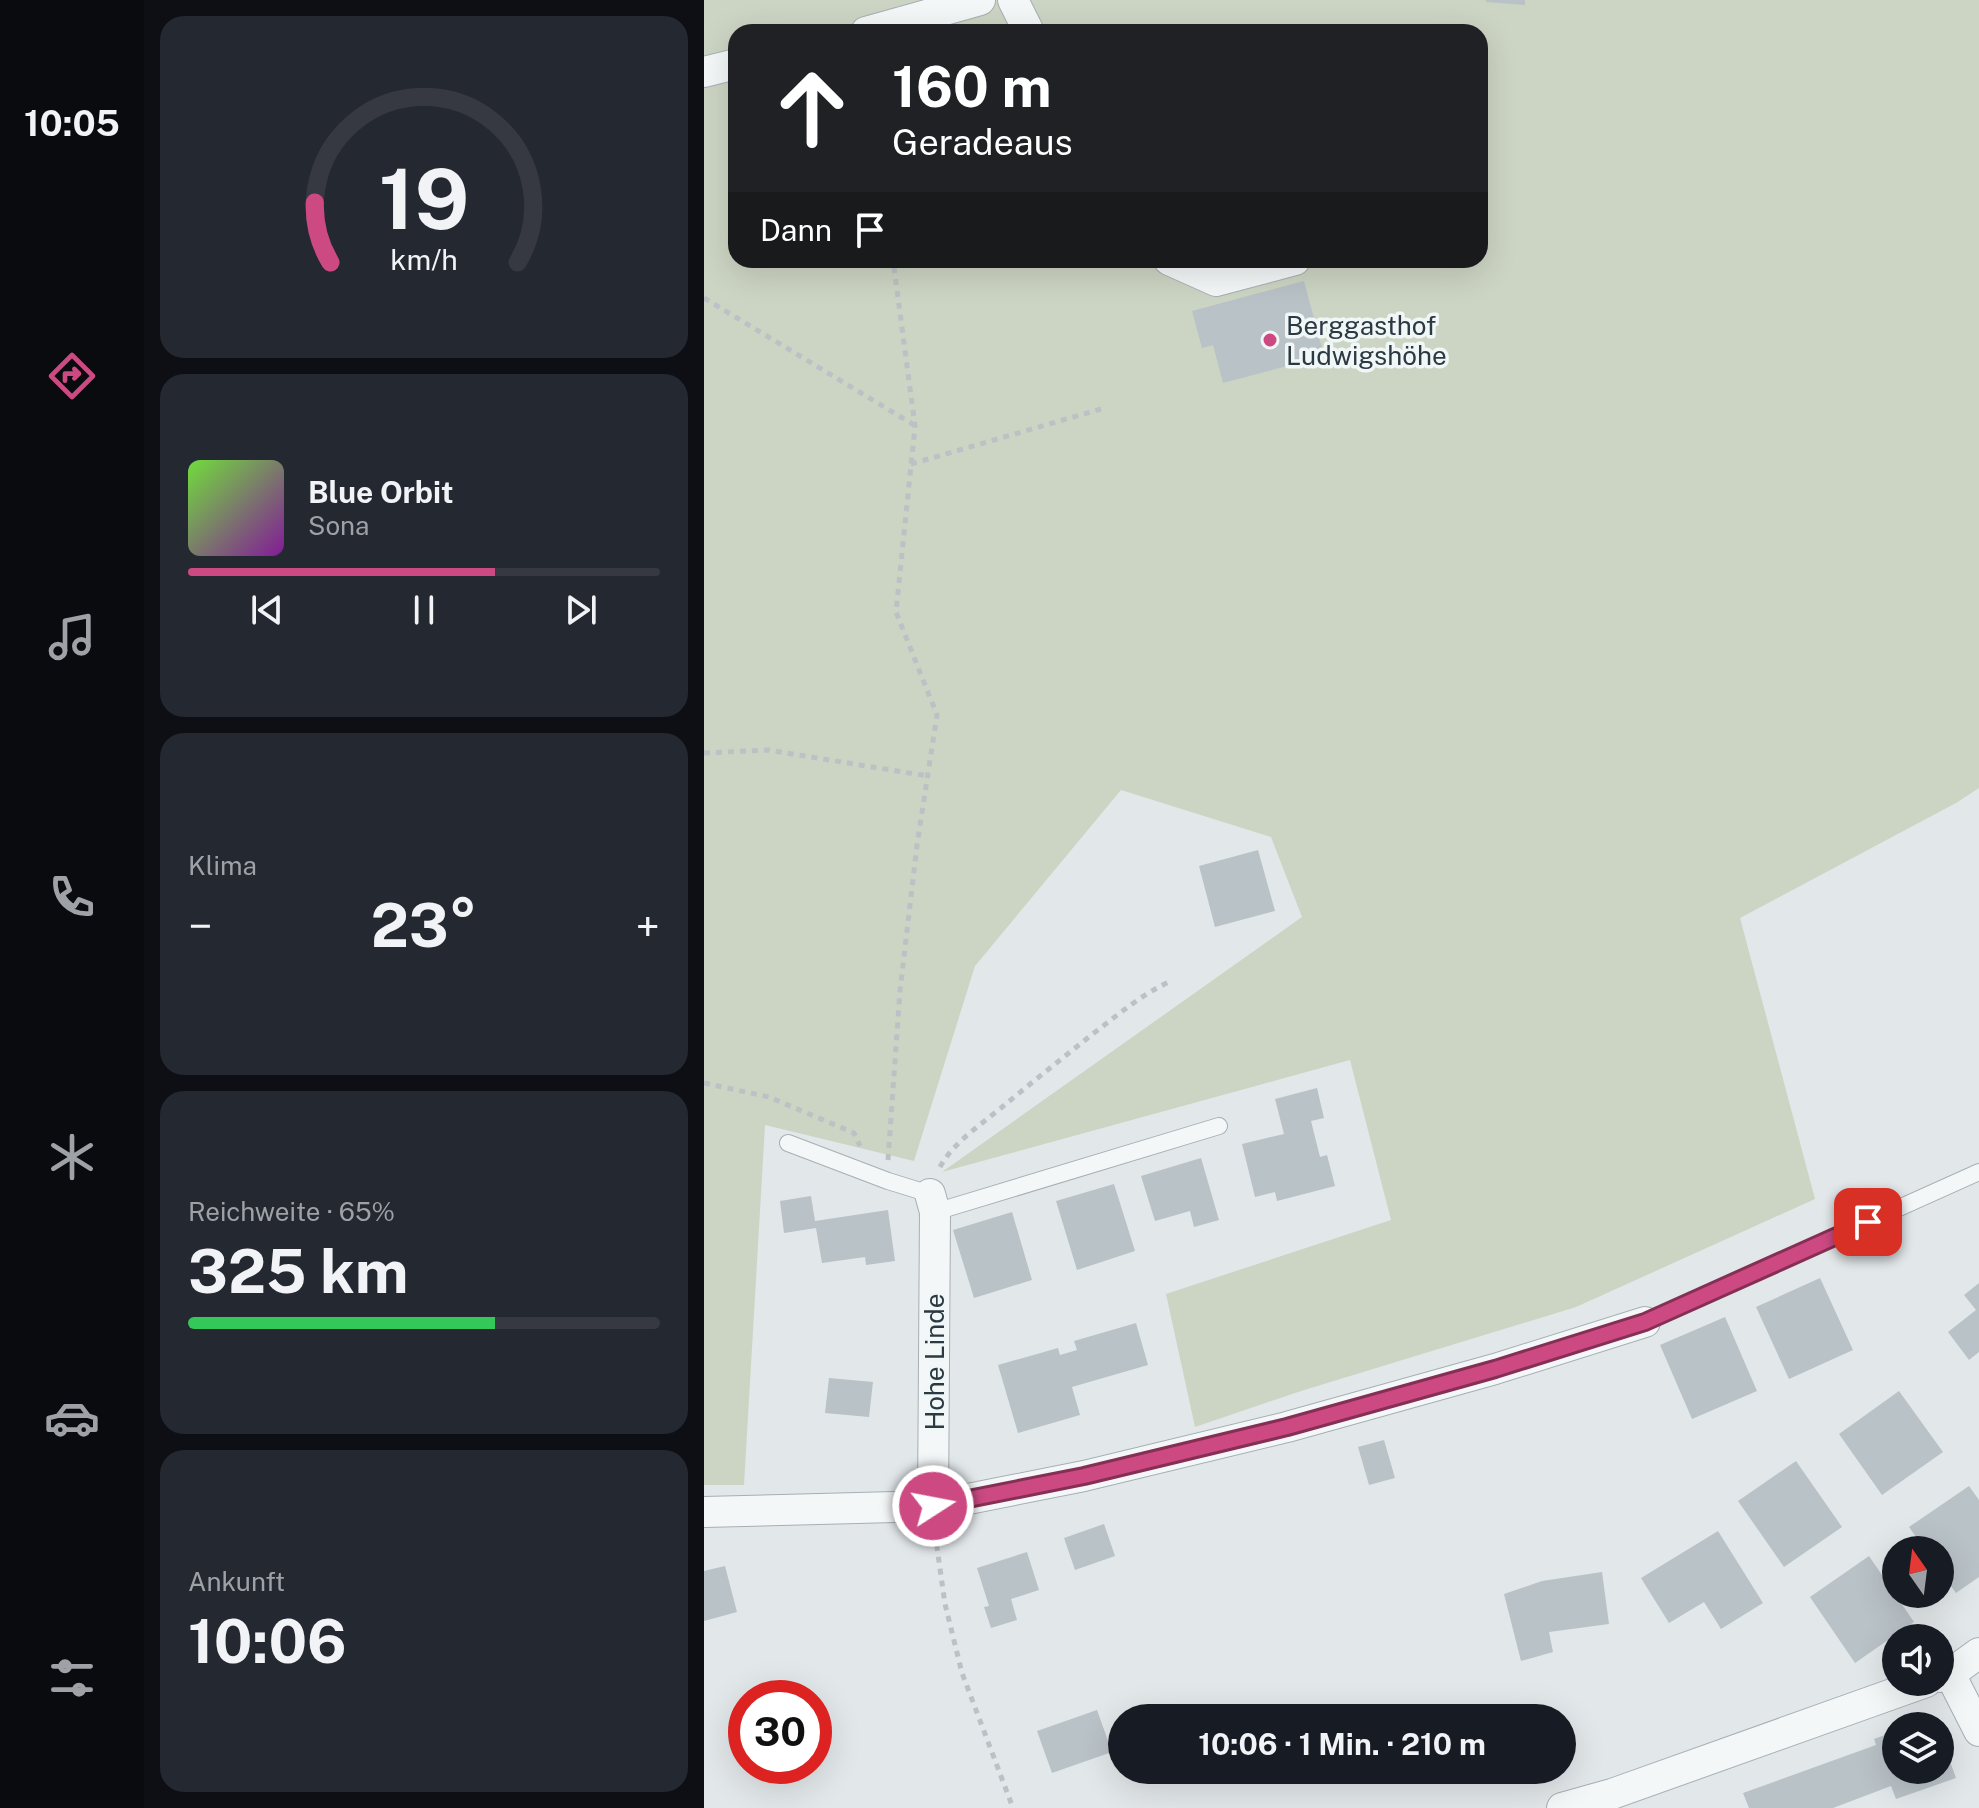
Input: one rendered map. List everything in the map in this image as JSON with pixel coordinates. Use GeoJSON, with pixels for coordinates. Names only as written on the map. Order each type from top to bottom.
{"type":"FeatureCollection","features":[{"type":"Feature","properties":{"kind":"street"},"geometry":{"type":"LineString","coordinates":[[894,24],[980,0]]}},
{"type":"Feature","properties":{"kind":"street"},"geometry":{"type":"LineString","coordinates":[[1013,0],[1025,24]]}},
{"type":"Feature","properties":{"kind":"street"},"geometry":{"type":"LineString","coordinates":[[704,72],[728,66]]}},
{"type":"Feature","properties":{"kind":"street"},"geometry":{"type":"LineString","coordinates":[[1187,268],[1216,281],[1265,268]]}},
{"type":"Feature","properties":{"kind":"street","name":"Hohe Linde"},"geometry":{"type":"LineString","coordinates":[[932,1203],[933,1506]]}},
{"type":"Feature","properties":{"kind":"street"},"geometry":{"type":"LineString","coordinates":[[704,1512],[933,1506],[1084,1476],[1287,1427],[1495,1369],[1645,1322]]}},
{"type":"Feature","properties":{"kind":"street"},"geometry":{"type":"LineString","coordinates":[[1954,1669],[1979,1653]]}},
{"type":"Feature","properties":{"kind":"street"},"geometry":{"type":"LineString","coordinates":[[1562,1808],[1612,1794],[1888,1696]]}},
{"type":"Feature","properties":{"kind":"street"},"geometry":{"type":"LineString","coordinates":[[1953,1696],[1979,1731]]}},
{"type":"Feature","properties":{"kind":"lane"},"geometry":{"type":"LineString","coordinates":[[788,1143],[881,1179],[932,1203],[1219,1126]]}},
{"type":"Feature","properties":{"kind":"lane"},"geometry":{"type":"LineString","coordinates":[[1645,1322],[1979,1172]]}},
{"type":"Feature","properties":{"kind":"path"},"geometry":{"type":"LineString","coordinates":[[881,1179],[889,1135],[900,991],[937,715],[896,612],[915,426],[894,268]]}},
{"type":"Feature","properties":{"kind":"path"},"geometry":{"type":"LineString","coordinates":[[704,298],[915,426]]}},
{"type":"Feature","properties":{"kind":"path"},"geometry":{"type":"LineString","coordinates":[[911,464],[1101,409]]}},
{"type":"Feature","properties":{"kind":"path"},"geometry":{"type":"LineString","coordinates":[[704,753],[768,750],[928,776]]}},
{"type":"Feature","properties":{"kind":"path"},"geometry":{"type":"LineString","coordinates":[[932,1203],[945,1158],[972,1132],[1131,1005],[1153,989],[1171,981]]}},
{"type":"Feature","properties":{"kind":"path"},"geometry":{"type":"LineString","coordinates":[[704,1083],[769,1097],[854,1133],[881,1179]]}},
{"type":"Feature","properties":{"kind":"path"},"geometry":{"type":"LineString","coordinates":[[933,1506],[945,1604],[962,1673],[1013,1808]]}},
{"type":"Feature","properties":{"kind":"green space"},"geometry":{"type":"Polygon","coordinates":[[[704,0],[1979,0],[1979,788],[1740,918],[1815,1199],[1576,1307],[1301,1391],[1195,1427],[1166,1294],[1391,1220],[1350,1060],[942,1172],[1302,917],[1271,837],[1121,790],[975,966],[914,1161],[765,1125],[744,1485],[704,1485],[704,0]]]}},
{"type":"Feature","properties":{"kind":"building"},"geometry":{"type":"Polygon","coordinates":[[[1525,0],[1525,5],[1486,2],[1525,0]]]}},
{"type":"Feature","properties":{"kind":"building"},"geometry":{"type":"Polygon","coordinates":[[[1304,281],[1324,356],[1223,383],[1213,345],[1202,348],[1192,311],[1304,281]]]}},
{"type":"Feature","properties":{"kind":"building"},"geometry":{"type":"Polygon","coordinates":[[[1258,850],[1275,911],[1215,927],[1199,866],[1258,850]]]}},
{"type":"Feature","properties":{"kind":"building"},"geometry":{"type":"Polygon","coordinates":[[[1317,1088],[1324,1118],[1311,1121],[1320,1157],[1327,1155],[1335,1186],[1277,1201],[1275,1192],[1255,1197],[1242,1144],[1284,1134],[1275,1099],[1317,1088]]]}},
{"type":"Feature","properties":{"kind":"building"},"geometry":{"type":"Polygon","coordinates":[[[1201,1158],[1219,1220],[1194,1227],[1190,1211],[1155,1221],[1141,1176],[1201,1158]]]}},
{"type":"Feature","properties":{"kind":"building"},"geometry":{"type":"Polygon","coordinates":[[[1114,1184],[1135,1251],[1077,1270],[1056,1201],[1114,1184]]]}},
{"type":"Feature","properties":{"kind":"building"},"geometry":{"type":"Polygon","coordinates":[[[811,1196],[815,1221],[888,1210],[895,1261],[866,1265],[865,1257],[822,1263],[816,1228],[784,1233],[780,1201],[811,1196]]]}},
{"type":"Feature","properties":{"kind":"building"},"geometry":{"type":"Polygon","coordinates":[[[1012,1212],[1032,1280],[974,1298],[953,1230],[1012,1212]]]}},
{"type":"Feature","properties":{"kind":"building"},"geometry":{"type":"Polygon","coordinates":[[[1820,1278],[1853,1350],[1789,1379],[1756,1307],[1820,1278]]]}},
{"type":"Feature","properties":{"kind":"building"},"geometry":{"type":"Polygon","coordinates":[[[1979,1283],[1979,1352],[1969,1360],[1948,1332],[1976,1310],[1964,1295],[1979,1283]]]}},
{"type":"Feature","properties":{"kind":"building"},"geometry":{"type":"Polygon","coordinates":[[[1725,1317],[1757,1391],[1692,1419],[1660,1345],[1725,1317]]]}},
{"type":"Feature","properties":{"kind":"building"},"geometry":{"type":"Polygon","coordinates":[[[1136,1323],[1148,1365],[1072,1387],[1080,1415],[1018,1433],[998,1365],[1058,1348],[1060,1355],[1077,1350],[1074,1341],[1136,1323]]]}},
{"type":"Feature","properties":{"kind":"building"},"geometry":{"type":"Polygon","coordinates":[[[829,1378],[873,1382],[869,1417],[825,1413],[829,1378]]]}},
{"type":"Feature","properties":{"kind":"building"},"geometry":{"type":"Polygon","coordinates":[[[1899,1391],[1943,1452],[1882,1495],[1839,1434],[1899,1391]]]}},
{"type":"Feature","properties":{"kind":"building"},"geometry":{"type":"Polygon","coordinates":[[[1384,1440],[1395,1478],[1369,1485],[1358,1447],[1384,1440]]]}},
{"type":"Feature","properties":{"kind":"building"},"geometry":{"type":"Polygon","coordinates":[[[1796,1461],[1842,1527],[1784,1567],[1738,1501],[1796,1461]]]}},
{"type":"Feature","properties":{"kind":"building"},"geometry":{"type":"Polygon","coordinates":[[[1969,1486],[1979,1500],[1979,1577],[1956,1593],[1954,1536],[1915,1536],[1909,1527],[1969,1486]]]}},
{"type":"Feature","properties":{"kind":"building"},"geometry":{"type":"Polygon","coordinates":[[[1104,1524],[1115,1556],[1075,1570],[1064,1538],[1104,1524]]]}},
{"type":"Feature","properties":{"kind":"building"},"geometry":{"type":"Polygon","coordinates":[[[1718,1531],[1763,1603],[1721,1629],[1704,1602],[1669,1623],[1641,1578],[1718,1531]]]}},
{"type":"Feature","properties":{"kind":"building"},"geometry":{"type":"Polygon","coordinates":[[[1027,1552],[1039,1590],[1011,1599],[1017,1620],[991,1628],[984,1607],[989,1606],[977,1568],[1027,1552]]]}},
{"type":"Feature","properties":{"kind":"building"},"geometry":{"type":"Polygon","coordinates":[[[1869,1556],[1882,1575],[1882,1608],[1904,1608],[1914,1622],[1882,1624],[1882,1644],[1855,1663],[1810,1597],[1869,1556]]]}},
{"type":"Feature","properties":{"kind":"building"},"geometry":{"type":"Polygon","coordinates":[[[725,1566],[737,1612],[704,1621],[704,1571],[725,1566]]]}},
{"type":"Feature","properties":{"kind":"building"},"geometry":{"type":"Polygon","coordinates":[[[1602,1572],[1609,1624],[1549,1632],[1553,1652],[1521,1661],[1504,1594],[1542,1581],[1602,1572]]]}},
{"type":"Feature","properties":{"kind":"building"},"geometry":{"type":"Polygon","coordinates":[[[1097,1710],[1108,1741],[1108,1753],[1052,1773],[1037,1731],[1097,1710]]]}},
{"type":"Feature","properties":{"kind":"building"},"geometry":{"type":"Polygon","coordinates":[[[1882,1736],[1882,1784],[1939,1784],[1896,1799],[1891,1786],[1833,1808],[1749,1808],[1743,1793],[1876,1745],[1874,1739],[1882,1736]]]}},
{"type":"Feature","properties":{"kind":"place","name":"Berggasthof Ludwigshöhe"},"geometry":{"type":"Point","coordinates":[1270,340]}},
{"type":"Feature","properties":{"kind":"route"},"geometry":{"type":"LineString","coordinates":[[933,1506],[1084,1476],[1287,1427],[1495,1369],[1645,1322],[1868,1222]]}}]}
